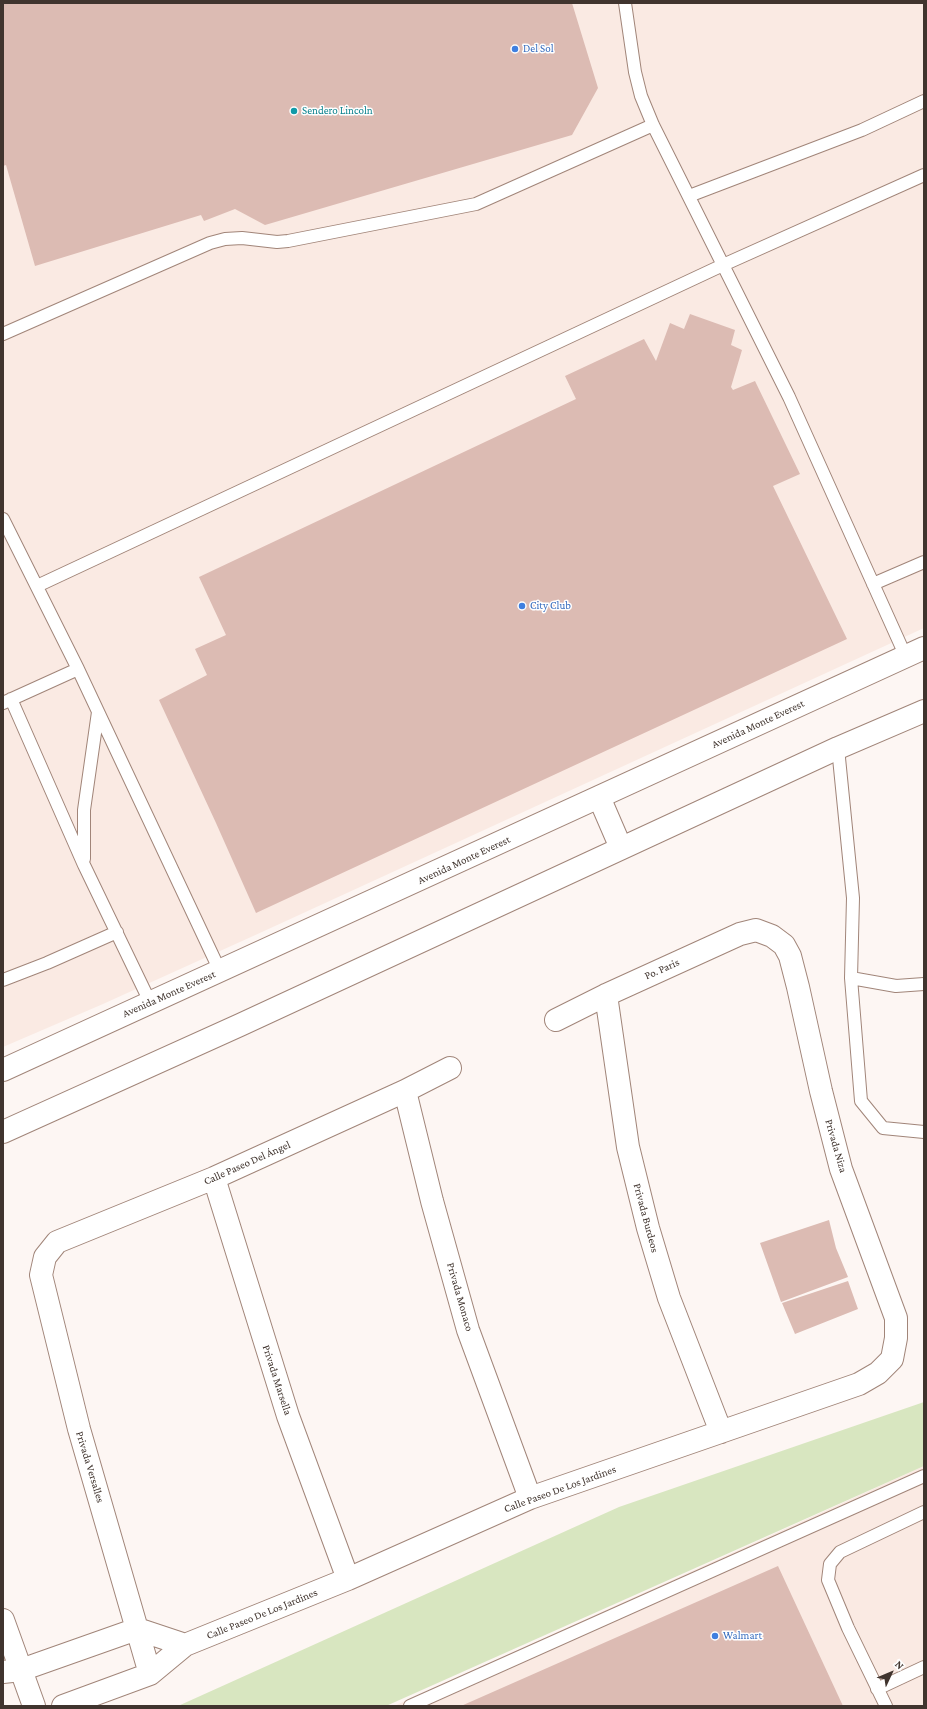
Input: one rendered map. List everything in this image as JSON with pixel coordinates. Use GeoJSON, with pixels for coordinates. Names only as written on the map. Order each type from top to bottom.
{"type":"FeatureCollection","features":[{"type":"Feature","properties":{"kind":"street","name":"Avenida Monte Everest"},"geometry":{"type":"LineString","coordinates":[[3,1070],[915,652]]}},
{"type":"Feature","properties":{"kind":"street"},"geometry":{"type":"LineString","coordinates":[[3,1132],[247,1022],[838,748],[924,711]]}},
{"type":"Feature","properties":{"kind":"street"},"geometry":{"type":"LineString","coordinates":[[599,797],[621,848]]}},
{"type":"Feature","properties":{"kind":"street","name":"Po. Paris"},"geometry":{"type":"LineString","coordinates":[[556,1020],[606,995],[740,934],[756,930],[772,936]]}},
{"type":"Feature","properties":{"kind":"street","name":"Privada Niza"},"geometry":{"type":"LineString","coordinates":[[772,936],[784,945],[790,956],[820,1091],[841,1169],[896,1318],[896,1338],[892,1358]]}},
{"type":"Feature","properties":{"kind":"street","name":"Privada Burdeos"},"geometry":{"type":"LineString","coordinates":[[606,995],[628,1147],[648,1228],[669,1298],[721,1432]]}},
{"type":"Feature","properties":{"kind":"street","name":"Calle Paseo Del Ángel"},"geometry":{"type":"LineString","coordinates":[[45,1257],[57,1242],[214,1178],[405,1091],[450,1068]]}},
{"type":"Feature","properties":{"kind":"street","name":"Privada Monaco"},"geometry":{"type":"LineString","coordinates":[[405,1091],[432,1201],[468,1330],[530,1498]]}},
{"type":"Feature","properties":{"kind":"street","name":"Privada Marsella"},"geometry":{"type":"LineString","coordinates":[[214,1178],[288,1416],[348,1579]]}},
{"type":"Feature","properties":{"kind":"street","name":"Privada Versalles"},"geometry":{"type":"LineString","coordinates":[[45,1257],[40,1275],[73,1406],[150,1674]]}},
{"type":"Feature","properties":{"kind":"street","name":"Calle Paseo De Los Jardines"},"geometry":{"type":"LineString","coordinates":[[63,1706],[150,1674],[185,1645],[348,1579],[530,1498],[859,1384],[878,1373],[892,1358]]}},
{"type":"Feature","properties":{"kind":"street"},"geometry":{"type":"LineString","coordinates":[[3,1620],[12,1671],[34,1706]]}},
{"type":"Feature","properties":{"kind":"street"},"geometry":{"type":"LineString","coordinates":[[12,1671],[137,1629],[185,1645]]}},
{"type":"Feature","properties":{"kind":"lane"},"geometry":{"type":"LineString","coordinates":[[625,3],[635,72],[641,96],[653,125],[690,196],[789,397],[873,584],[915,652]]}},
{"type":"Feature","properties":{"kind":"lane"},"geometry":{"type":"LineString","coordinates":[[690,196],[862,130],[924,101]]}},
{"type":"Feature","properties":{"kind":"lane"},"geometry":{"type":"LineString","coordinates":[[3,334],[210,243],[225,239],[242,238],[288,241],[476,204],[653,125]]}},
{"type":"Feature","properties":{"kind":"lane"},"geometry":{"type":"LineString","coordinates":[[37,586],[724,265],[924,175]]}},
{"type":"Feature","properties":{"kind":"lane"},"geometry":{"type":"LineString","coordinates":[[3,519],[78,669],[220,971]]}},
{"type":"Feature","properties":{"kind":"lane"},"geometry":{"type":"LineString","coordinates":[[873,584],[924,562]]}},
{"type":"Feature","properties":{"kind":"lane"},"geometry":{"type":"LineString","coordinates":[[78,669],[7,701],[150,1002]]}},
{"type":"Feature","properties":{"kind":"lane"},"geometry":{"type":"LineString","coordinates":[[84,865],[84,810],[98,712]]}},
{"type":"Feature","properties":{"kind":"lane"},"geometry":{"type":"LineString","coordinates":[[838,748],[853,898],[851,978],[861,1101],[883,1128],[924,1132]]}},
{"type":"Feature","properties":{"kind":"lane"},"geometry":{"type":"LineString","coordinates":[[3,980],[47,963],[117,932]]}},
{"type":"Feature","properties":{"kind":"lane"},"geometry":{"type":"LineString","coordinates":[[851,978],[896,986],[924,984]]}},
{"type":"Feature","properties":{"kind":"lane"},"geometry":{"type":"LineString","coordinates":[[410,1706],[924,1476]]}},
{"type":"Feature","properties":{"kind":"lane"},"geometry":{"type":"LineString","coordinates":[[886,1706],[848,1628],[828,1580],[830,1564],[840,1552],[924,1512]]}},
{"type":"Feature","properties":{"kind":"lane"},"geometry":{"type":"LineString","coordinates":[[878,1689],[924,1667]]}},
{"type":"Feature","properties":{"kind":"shaded area","name":"Sendero Lincoln"},"geometry":{"type":"Polygon","coordinates":[[[3,3],[924,3],[924,628],[262,932],[103,1004],[3,1047],[3,3]]]}},
{"type":"Feature","properties":{"kind":"shaded area"},"geometry":{"type":"Polygon","coordinates":[[[924,1466],[924,1706],[394,1706],[924,1466]]]}},
{"type":"Feature","properties":{"kind":"green space"},"geometry":{"type":"Polygon","coordinates":[[[924,1402],[924,1466],[386,1706],[178,1706],[619,1507],[924,1402]]]}},
{"type":"Feature","properties":{"kind":"building","name":"Sendero Lincoln"},"geometry":{"type":"Polygon","coordinates":[[[3,3],[572,3],[598,88],[572,135],[265,225],[235,209],[204,221],[201,215],[35,266],[6,165],[3,166],[3,3]]]}},
{"type":"Feature","properties":{"kind":"building","name":"City Club"},"geometry":{"type":"Polygon","coordinates":[[[690,314],[735,330],[731,345],[742,350],[731,387],[733,390],[755,381],[800,474],[773,486],[847,639],[256,913],[159,700],[207,675],[195,649],[226,635],[199,577],[576,399],[565,376],[644,339],[656,361],[670,323],[684,329],[690,314]]]}},
{"type":"Feature","properties":{"kind":"building"},"geometry":{"type":"Polygon","coordinates":[[[829,1220],[836,1248],[848,1277],[781,1302],[760,1243],[829,1220]]]}},
{"type":"Feature","properties":{"kind":"building"},"geometry":{"type":"Polygon","coordinates":[[[848,1281],[858,1309],[795,1334],[782,1303],[848,1281]]]}},
{"type":"Feature","properties":{"kind":"building","name":"Walmart"},"geometry":{"type":"Polygon","coordinates":[[[778,1566],[843,1706],[461,1706],[778,1566]]]}},
{"type":"Feature","properties":{"kind":"place","name":"Del Sol"},"geometry":{"type":"Point","coordinates":[515,49]}},
{"type":"Feature","properties":{"kind":"place","name":"Sendero Lincoln"},"geometry":{"type":"Point","coordinates":[294,111]}},
{"type":"Feature","properties":{"kind":"place","name":"City Club"},"geometry":{"type":"Point","coordinates":[522,606]}},
{"type":"Feature","properties":{"kind":"place","name":"Walmart"},"geometry":{"type":"Point","coordinates":[715,1636]}}]}
